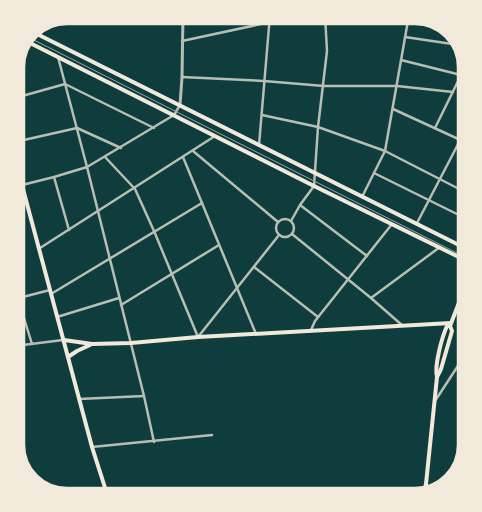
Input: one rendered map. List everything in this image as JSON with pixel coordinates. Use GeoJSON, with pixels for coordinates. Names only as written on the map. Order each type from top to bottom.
{"type":"FeatureCollection","features":[{"type":"Feature","properties":{"kind":"main road"},"geometry":{"type":"LineString","coordinates":[[40,34],[458,245]]}},
{"type":"Feature","properties":{"kind":"main road"},"geometry":{"type":"LineString","coordinates":[[32,43],[314,186],[458,256]]}},
{"type":"Feature","properties":{"kind":"main road"},"geometry":{"type":"LineString","coordinates":[[24,191],[92,447],[105,488]]}},
{"type":"Feature","properties":{"kind":"main road"},"geometry":{"type":"LineString","coordinates":[[426,484],[437,377],[436,370],[444,334],[447,326],[450,325],[458,305]]}},
{"type":"Feature","properties":{"kind":"main road"},"geometry":{"type":"LineString","coordinates":[[64,340],[92,344],[450,325]]}},
{"type":"Feature","properties":{"kind":"main road"},"geometry":{"type":"LineString","coordinates":[[68,357],[77,350],[92,344]]}},
{"type":"Feature","properties":{"kind":"street"},"geometry":{"type":"LineString","coordinates":[[24,184],[87,167],[174,115],[180,105],[183,24]]}},
{"type":"Feature","properties":{"kind":"street"},"geometry":{"type":"LineString","coordinates":[[182,41],[260,24]]}},
{"type":"Feature","properties":{"kind":"street"},"geometry":{"type":"LineString","coordinates":[[259,145],[269,24]]}},
{"type":"Feature","properties":{"kind":"street"},"geometry":{"type":"LineString","coordinates":[[291,221],[314,186],[318,127],[327,51],[326,24]]}},
{"type":"Feature","properties":{"kind":"street"},"geometry":{"type":"LineString","coordinates":[[362,197],[385,151],[407,24]]}},
{"type":"Feature","properties":{"kind":"street"},"geometry":{"type":"LineString","coordinates":[[405,37],[450,43]]}},
{"type":"Feature","properties":{"kind":"street"},"geometry":{"type":"LineString","coordinates":[[58,56],[131,342],[154,442]]}},
{"type":"Feature","properties":{"kind":"street"},"geometry":{"type":"LineString","coordinates":[[401,60],[458,74]]}},
{"type":"Feature","properties":{"kind":"street"},"geometry":{"type":"LineString","coordinates":[[182,77],[324,86],[397,86],[452,92]]}},
{"type":"Feature","properties":{"kind":"street"},"geometry":{"type":"LineString","coordinates":[[435,128],[458,81]]}},
{"type":"Feature","properties":{"kind":"street"},"geometry":{"type":"LineString","coordinates":[[24,95],[65,84],[154,128]]}},
{"type":"Feature","properties":{"kind":"street"},"geometry":{"type":"LineString","coordinates":[[393,109],[458,139]]}},
{"type":"Feature","properties":{"kind":"street"},"geometry":{"type":"LineString","coordinates":[[262,114],[318,127],[385,151],[458,190]]}},
{"type":"Feature","properties":{"kind":"street"},"geometry":{"type":"LineString","coordinates":[[24,140],[77,128],[121,148]]}},
{"type":"Feature","properties":{"kind":"street"},"geometry":{"type":"LineString","coordinates":[[38,249],[216,136]]}},
{"type":"Feature","properties":{"kind":"street"},"geometry":{"type":"LineString","coordinates":[[416,224],[458,144]]}},
{"type":"Feature","properties":{"kind":"street"},"geometry":{"type":"LineString","coordinates":[[193,152],[278,222]]}},
{"type":"Feature","properties":{"kind":"street"},"geometry":{"type":"LineString","coordinates":[[105,157],[134,189],[154,231],[170,274],[198,337],[279,234]]}},
{"type":"Feature","properties":{"kind":"street"},"geometry":{"type":"LineString","coordinates":[[183,157],[256,334]]}},
{"type":"Feature","properties":{"kind":"street"},"geometry":{"type":"LineString","coordinates":[[374,173],[458,214]]}},
{"type":"Feature","properties":{"kind":"street"},"geometry":{"type":"LineString","coordinates":[[54,177],[69,230]]}},
{"type":"Feature","properties":{"kind":"street"},"geometry":{"type":"LineString","coordinates":[[24,297],[50,292],[110,259],[202,203]]}},
{"type":"Feature","properties":{"kind":"street"},"geometry":{"type":"LineString","coordinates":[[300,205],[368,256]]}},
{"type":"Feature","properties":{"kind":"street"},"geometry":{"type":"LineString","coordinates":[[284,219],[291,221],[295,228],[292,234],[286,237],[279,234],[276,230],[278,222],[284,219]]}},
{"type":"Feature","properties":{"kind":"street"},"geometry":{"type":"LineString","coordinates":[[310,331],[318,317],[392,224]]}},
{"type":"Feature","properties":{"kind":"street"},"geometry":{"type":"LineString","coordinates":[[292,234],[403,326]]}},
{"type":"Feature","properties":{"kind":"street"},"geometry":{"type":"LineString","coordinates":[[121,305],[219,245]]}},
{"type":"Feature","properties":{"kind":"street"},"geometry":{"type":"LineString","coordinates":[[371,298],[440,247]]}},
{"type":"Feature","properties":{"kind":"street"},"geometry":{"type":"LineString","coordinates":[[254,267],[318,317]]}},
{"type":"Feature","properties":{"kind":"street"},"geometry":{"type":"LineString","coordinates":[[57,317],[119,298]]}},
{"type":"Feature","properties":{"kind":"street"},"geometry":{"type":"LineString","coordinates":[[24,321],[32,344]]}},
{"type":"Feature","properties":{"kind":"street"},"geometry":{"type":"LineString","coordinates":[[24,345],[64,340]]}},
{"type":"Feature","properties":{"kind":"street"},"geometry":{"type":"LineString","coordinates":[[434,404],[458,366]]}},
{"type":"Feature","properties":{"kind":"street"},"geometry":{"type":"LineString","coordinates":[[79,399],[144,396]]}},
{"type":"Feature","properties":{"kind":"street"},"geometry":{"type":"LineString","coordinates":[[92,447],[212,435]]}},
{"type":"Feature","properties":{"kind":"tram line"},"geometry":{"type":"LineString","coordinates":[[34,40],[458,253]]}}]}
